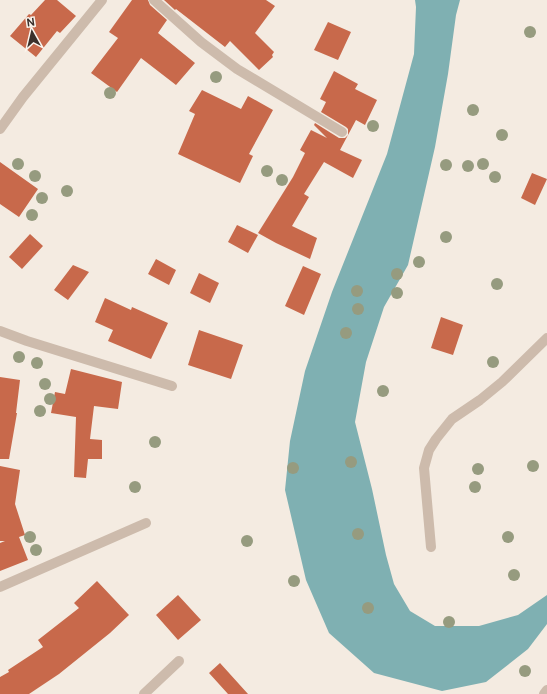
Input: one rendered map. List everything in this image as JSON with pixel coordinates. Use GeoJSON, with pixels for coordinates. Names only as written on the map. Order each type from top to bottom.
{"type":"FeatureCollection","features":[{"type":"Feature","properties":{"kind":"street"},"geometry":{"type":"LineString","coordinates":[[0,129],[22,97],[102,0]]}},
{"type":"Feature","properties":{"kind":"street"},"geometry":{"type":"LineString","coordinates":[[154,0],[201,42],[237,69],[342,132]]}},
{"type":"Feature","properties":{"kind":"street"},"geometry":{"type":"LineString","coordinates":[[0,331],[27,341],[172,386]]}},
{"type":"Feature","properties":{"kind":"street"},"geometry":{"type":"LineString","coordinates":[[431,547],[424,468],[429,450],[452,419],[480,400],[502,382],[547,338]]}},
{"type":"Feature","properties":{"kind":"street"},"geometry":{"type":"LineString","coordinates":[[0,587],[146,523]]}},
{"type":"Feature","properties":{"kind":"street"},"geometry":{"type":"LineString","coordinates":[[144,694],[179,661]]}},
{"type":"Feature","properties":{"kind":"street"},"geometry":{"type":"LineString","coordinates":[[544,694],[547,690]]}},
{"type":"Feature","properties":{"kind":"water"},"geometry":{"type":"Polygon","coordinates":[[[415,0],[460,0],[456,15],[448,74],[435,147],[408,265],[384,307],[366,362],[355,422],[394,584],[410,611],[435,626],[479,626],[518,615],[547,595],[547,624],[528,649],[486,682],[442,691],[374,673],[329,633],[306,580],[285,490],[290,441],[305,371],[332,292],[387,154],[414,54],[415,0]]]}},
{"type":"Feature","properties":{"kind":"building"},"geometry":{"type":"Polygon","coordinates":[[[45,0],[57,0],[76,16],[60,33],[57,31],[36,57],[10,36],[29,14],[31,15],[45,0]]]}},
{"type":"Feature","properties":{"kind":"building"},"geometry":{"type":"Polygon","coordinates":[[[132,0],[148,0],[150,5],[167,20],[158,33],[195,63],[176,85],[141,58],[117,92],[91,73],[118,38],[109,32],[132,0]]]}},
{"type":"Feature","properties":{"kind":"building"},"geometry":{"type":"Polygon","coordinates":[[[164,0],[266,0],[275,6],[255,33],[274,52],[272,55],[273,57],[259,70],[230,41],[225,47],[176,9],[175,10],[164,0]]]}},
{"type":"Feature","properties":{"kind":"building"},"geometry":{"type":"Polygon","coordinates":[[[328,22],[351,32],[338,60],[314,50],[328,22]]]}},
{"type":"Feature","properties":{"kind":"building"},"geometry":{"type":"Polygon","coordinates":[[[334,71],[358,84],[355,89],[377,100],[365,125],[356,120],[348,135],[348,129],[346,127],[321,112],[326,102],[320,99],[334,71]]]}},
{"type":"Feature","properties":{"kind":"building"},"geometry":{"type":"Polygon","coordinates":[[[202,90],[241,109],[248,96],[273,110],[249,154],[253,156],[240,183],[178,154],[195,114],[189,111],[202,90]]]}},
{"type":"Feature","properties":{"kind":"building"},"geometry":{"type":"Polygon","coordinates":[[[315,123],[339,138],[345,138],[348,135],[340,150],[362,160],[353,178],[324,162],[304,194],[309,197],[292,226],[317,238],[310,259],[258,233],[293,177],[305,153],[300,150],[311,130],[327,138],[314,125],[315,123]]]}},
{"type":"Feature","properties":{"kind":"building"},"geometry":{"type":"Polygon","coordinates":[[[0,162],[38,189],[19,217],[0,204],[0,162]]]}},
{"type":"Feature","properties":{"kind":"building"},"geometry":{"type":"Polygon","coordinates":[[[532,173],[547,179],[535,205],[521,198],[532,173]]]}},
{"type":"Feature","properties":{"kind":"building"},"geometry":{"type":"Polygon","coordinates":[[[237,225],[258,235],[248,253],[228,242],[237,225]]]}},
{"type":"Feature","properties":{"kind":"building"},"geometry":{"type":"Polygon","coordinates":[[[30,234],[43,246],[22,269],[9,257],[30,234]]]}},
{"type":"Feature","properties":{"kind":"building"},"geometry":{"type":"Polygon","coordinates":[[[156,259],[176,270],[169,285],[148,274],[156,259]]]}},
{"type":"Feature","properties":{"kind":"building"},"geometry":{"type":"Polygon","coordinates":[[[73,265],[89,272],[68,300],[54,290],[73,265]]]}},
{"type":"Feature","properties":{"kind":"building"},"geometry":{"type":"Polygon","coordinates":[[[303,266],[321,274],[304,315],[285,306],[303,266]]]}},
{"type":"Feature","properties":{"kind":"building"},"geometry":{"type":"Polygon","coordinates":[[[199,273],[219,283],[210,303],[190,293],[199,273]]]}},
{"type":"Feature","properties":{"kind":"building"},"geometry":{"type":"Polygon","coordinates":[[[105,298],[131,310],[132,307],[168,323],[151,359],[108,341],[113,330],[95,322],[105,298]]]}},
{"type":"Feature","properties":{"kind":"building"},"geometry":{"type":"Polygon","coordinates":[[[441,317],[463,325],[453,355],[431,348],[441,317]]]}},
{"type":"Feature","properties":{"kind":"building"},"geometry":{"type":"Polygon","coordinates":[[[199,330],[243,345],[231,379],[188,365],[199,330]]]}},
{"type":"Feature","properties":{"kind":"building"},"geometry":{"type":"Polygon","coordinates":[[[71,369],[122,382],[118,409],[94,406],[90,439],[102,440],[102,459],[88,459],[86,478],[74,477],[76,417],[51,413],[55,392],[65,394],[71,369]]]}},
{"type":"Feature","properties":{"kind":"building"},"geometry":{"type":"Polygon","coordinates":[[[0,377],[20,380],[17,413],[9,459],[0,459],[0,377]]]}},
{"type":"Feature","properties":{"kind":"building"},"geometry":{"type":"Polygon","coordinates":[[[0,466],[20,470],[15,504],[25,535],[19,537],[28,560],[0,571],[0,543],[5,541],[0,541],[0,466]]]}},
{"type":"Feature","properties":{"kind":"building"},"geometry":{"type":"Polygon","coordinates":[[[97,581],[129,615],[110,633],[59,674],[29,694],[0,694],[0,677],[43,647],[38,640],[79,608],[74,603],[97,581]]]}},
{"type":"Feature","properties":{"kind":"building"},"geometry":{"type":"Polygon","coordinates":[[[178,595],[201,620],[178,640],[156,615],[178,595]]]}},
{"type":"Feature","properties":{"kind":"building"},"geometry":{"type":"Polygon","coordinates":[[[220,663],[248,694],[228,694],[209,673],[220,663]]]}}]}
